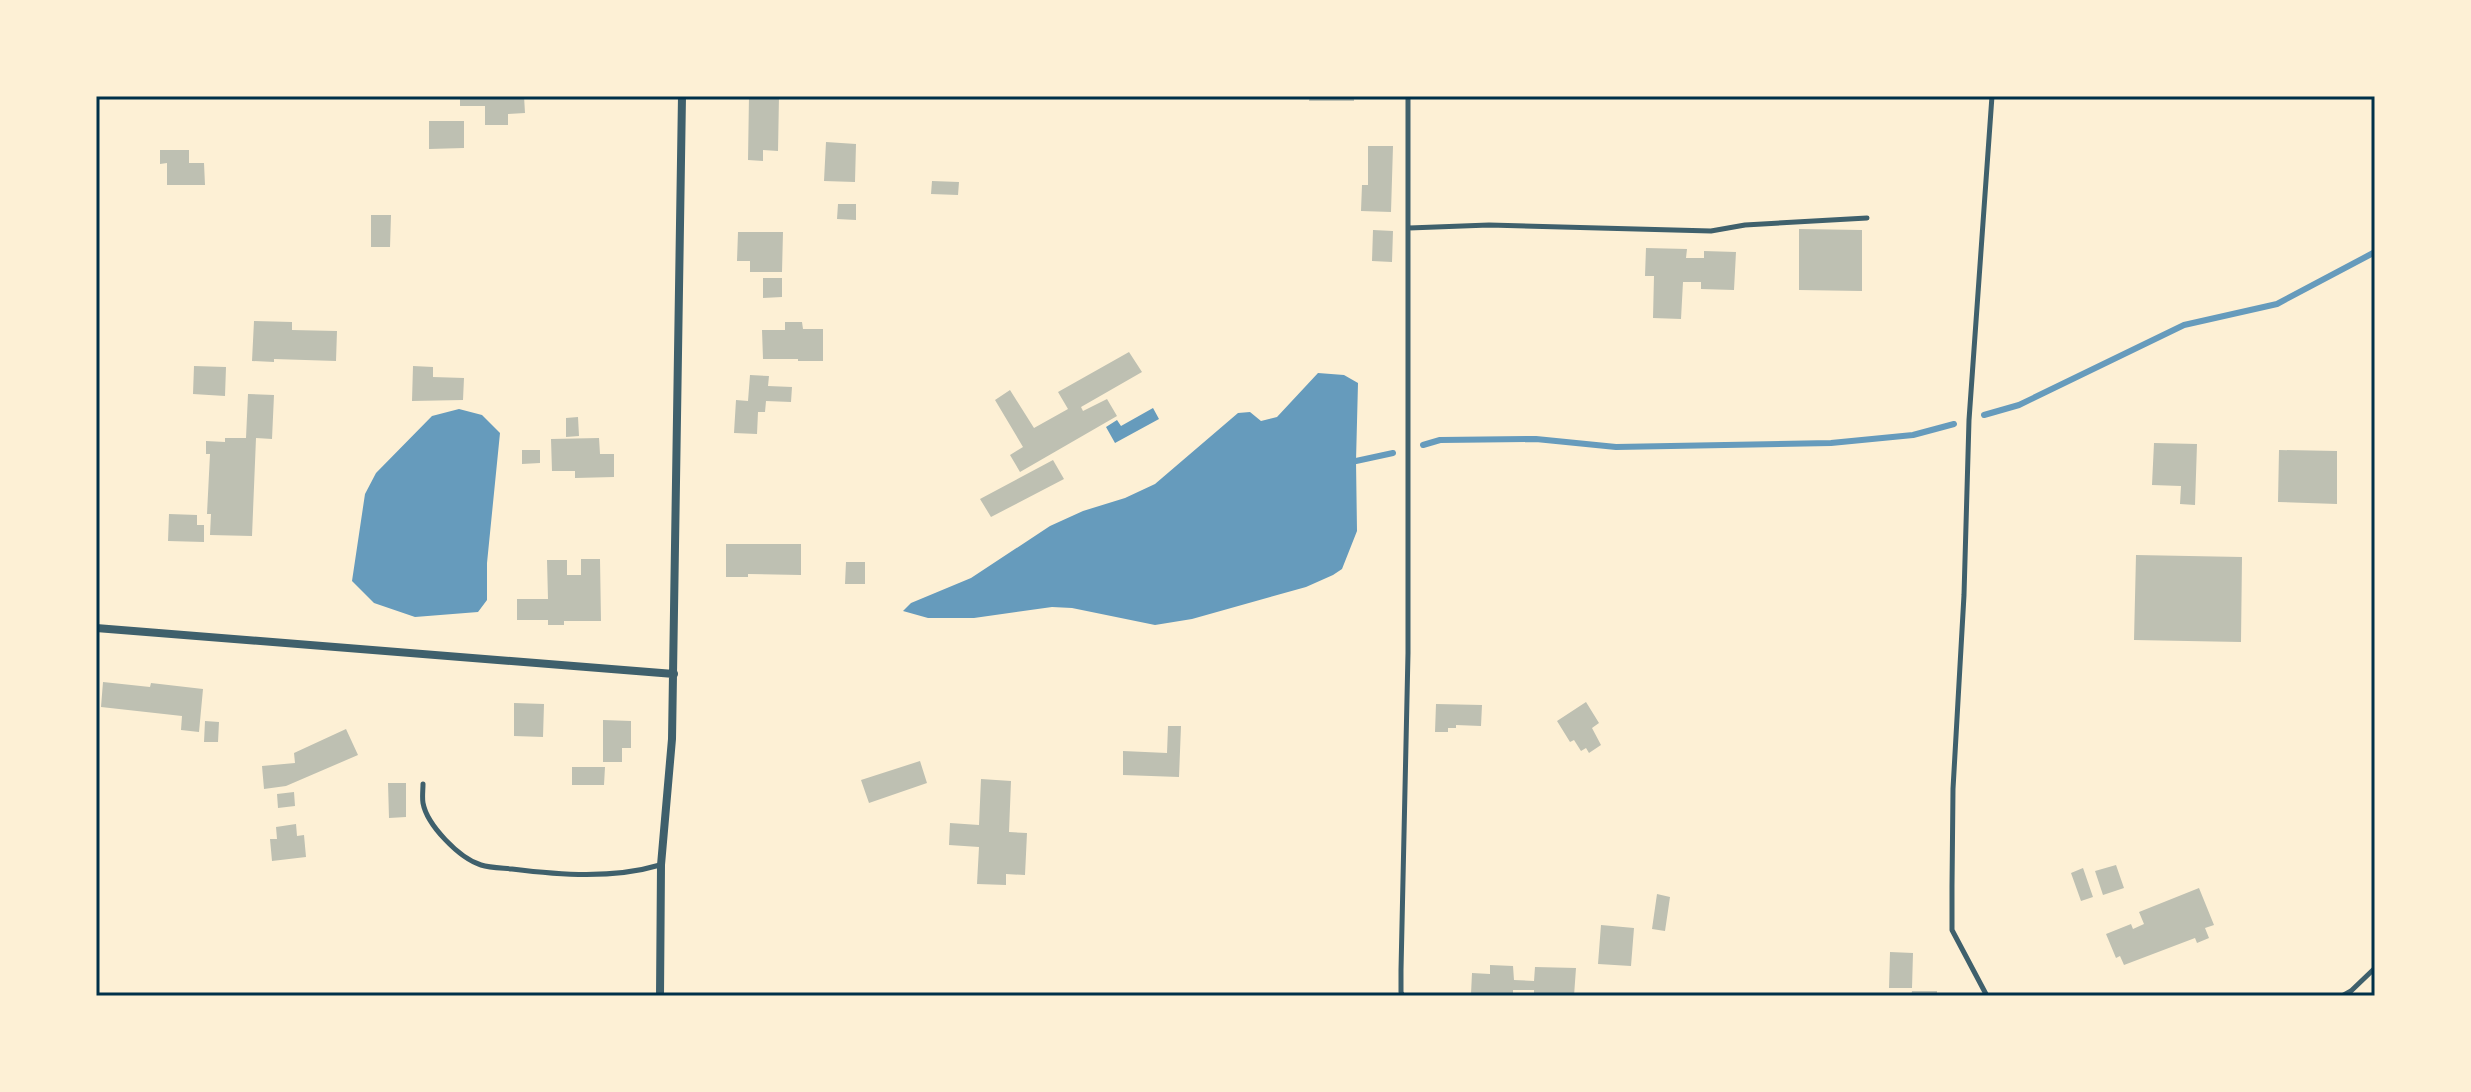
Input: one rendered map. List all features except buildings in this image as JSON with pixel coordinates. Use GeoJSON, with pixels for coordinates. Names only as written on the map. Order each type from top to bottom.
{"type":"FeatureCollection","features":[{"type":"Feature","properties":{"kind":"street"},"geometry":{"type":"LineString","coordinates":[[660,996],[661,865],[672,739],[674,674],[682,96]]}},
{"type":"Feature","properties":{"kind":"street"},"geometry":{"type":"LineString","coordinates":[[96,628],[674,674]]}},
{"type":"Feature","properties":{"kind":"lane"},"geometry":{"type":"LineString","coordinates":[[1403,996],[1408,653],[1408,96]]}},
{"type":"Feature","properties":{"kind":"lane"},"geometry":{"type":"LineString","coordinates":[[1987,996],[1952,930],[1952,886],[1953,789],[1964,595],[1969,420],[1992,96]]}},
{"type":"Feature","properties":{"kind":"lane"},"geometry":{"type":"LineString","coordinates":[[1409,228],[1489,225],[1711,231],[1745,225],[1867,218]]}},
{"type":"Feature","properties":{"kind":"lane"},"geometry":{"type":"LineString","coordinates":[[423,784],[423,803],[440,833],[465,857],[481,865],[597,875],[631,873],[661,865]]}},
{"type":"Feature","properties":{"kind":"lane"},"geometry":{"type":"LineString","coordinates":[[2342,996],[2375,968]]}},
{"type":"Feature","properties":{"kind":"water"},"geometry":{"type":"Polygon","coordinates":[[[1318,373],[1344,375],[1358,383],[1357,531],[1342,569],[1333,575],[1306,587],[1192,619],[1155,625],[1072,608],[1052,607],[974,618],[928,618],[903,611],[911,603],[971,578],[1050,526],[1155,484],[1238,413],[1250,412],[1261,421],[1277,417],[1318,373]]]}},
{"type":"Feature","properties":{"kind":"water"},"geometry":{"type":"Polygon","coordinates":[[[1153,408],[1159,419],[1115,443],[1106,427],[1117,420],[1121,426],[1153,408]]]}},
{"type":"Feature","properties":{"kind":"water"},"geometry":{"type":"Polygon","coordinates":[[[459,409],[482,415],[500,433],[487,563],[487,600],[478,612],[415,617],[374,603],[352,581],[365,494],[376,473],[432,416],[459,409]]]}},
{"type":"Feature","properties":{"kind":"waterway"},"geometry":{"type":"LineString","coordinates":[[1984,415],[2019,405],[2184,325],[2277,304],[2375,252]]}},
{"type":"Feature","properties":{"kind":"waterway"},"geometry":{"type":"LineString","coordinates":[[1423,445],[1440,440],[1536,439],[1616,447],[1831,443],[1913,435],[1954,424]]}},
{"type":"Feature","properties":{"kind":"waterway"},"geometry":{"type":"LineString","coordinates":[[1356,461],[1393,453]]}}]}
